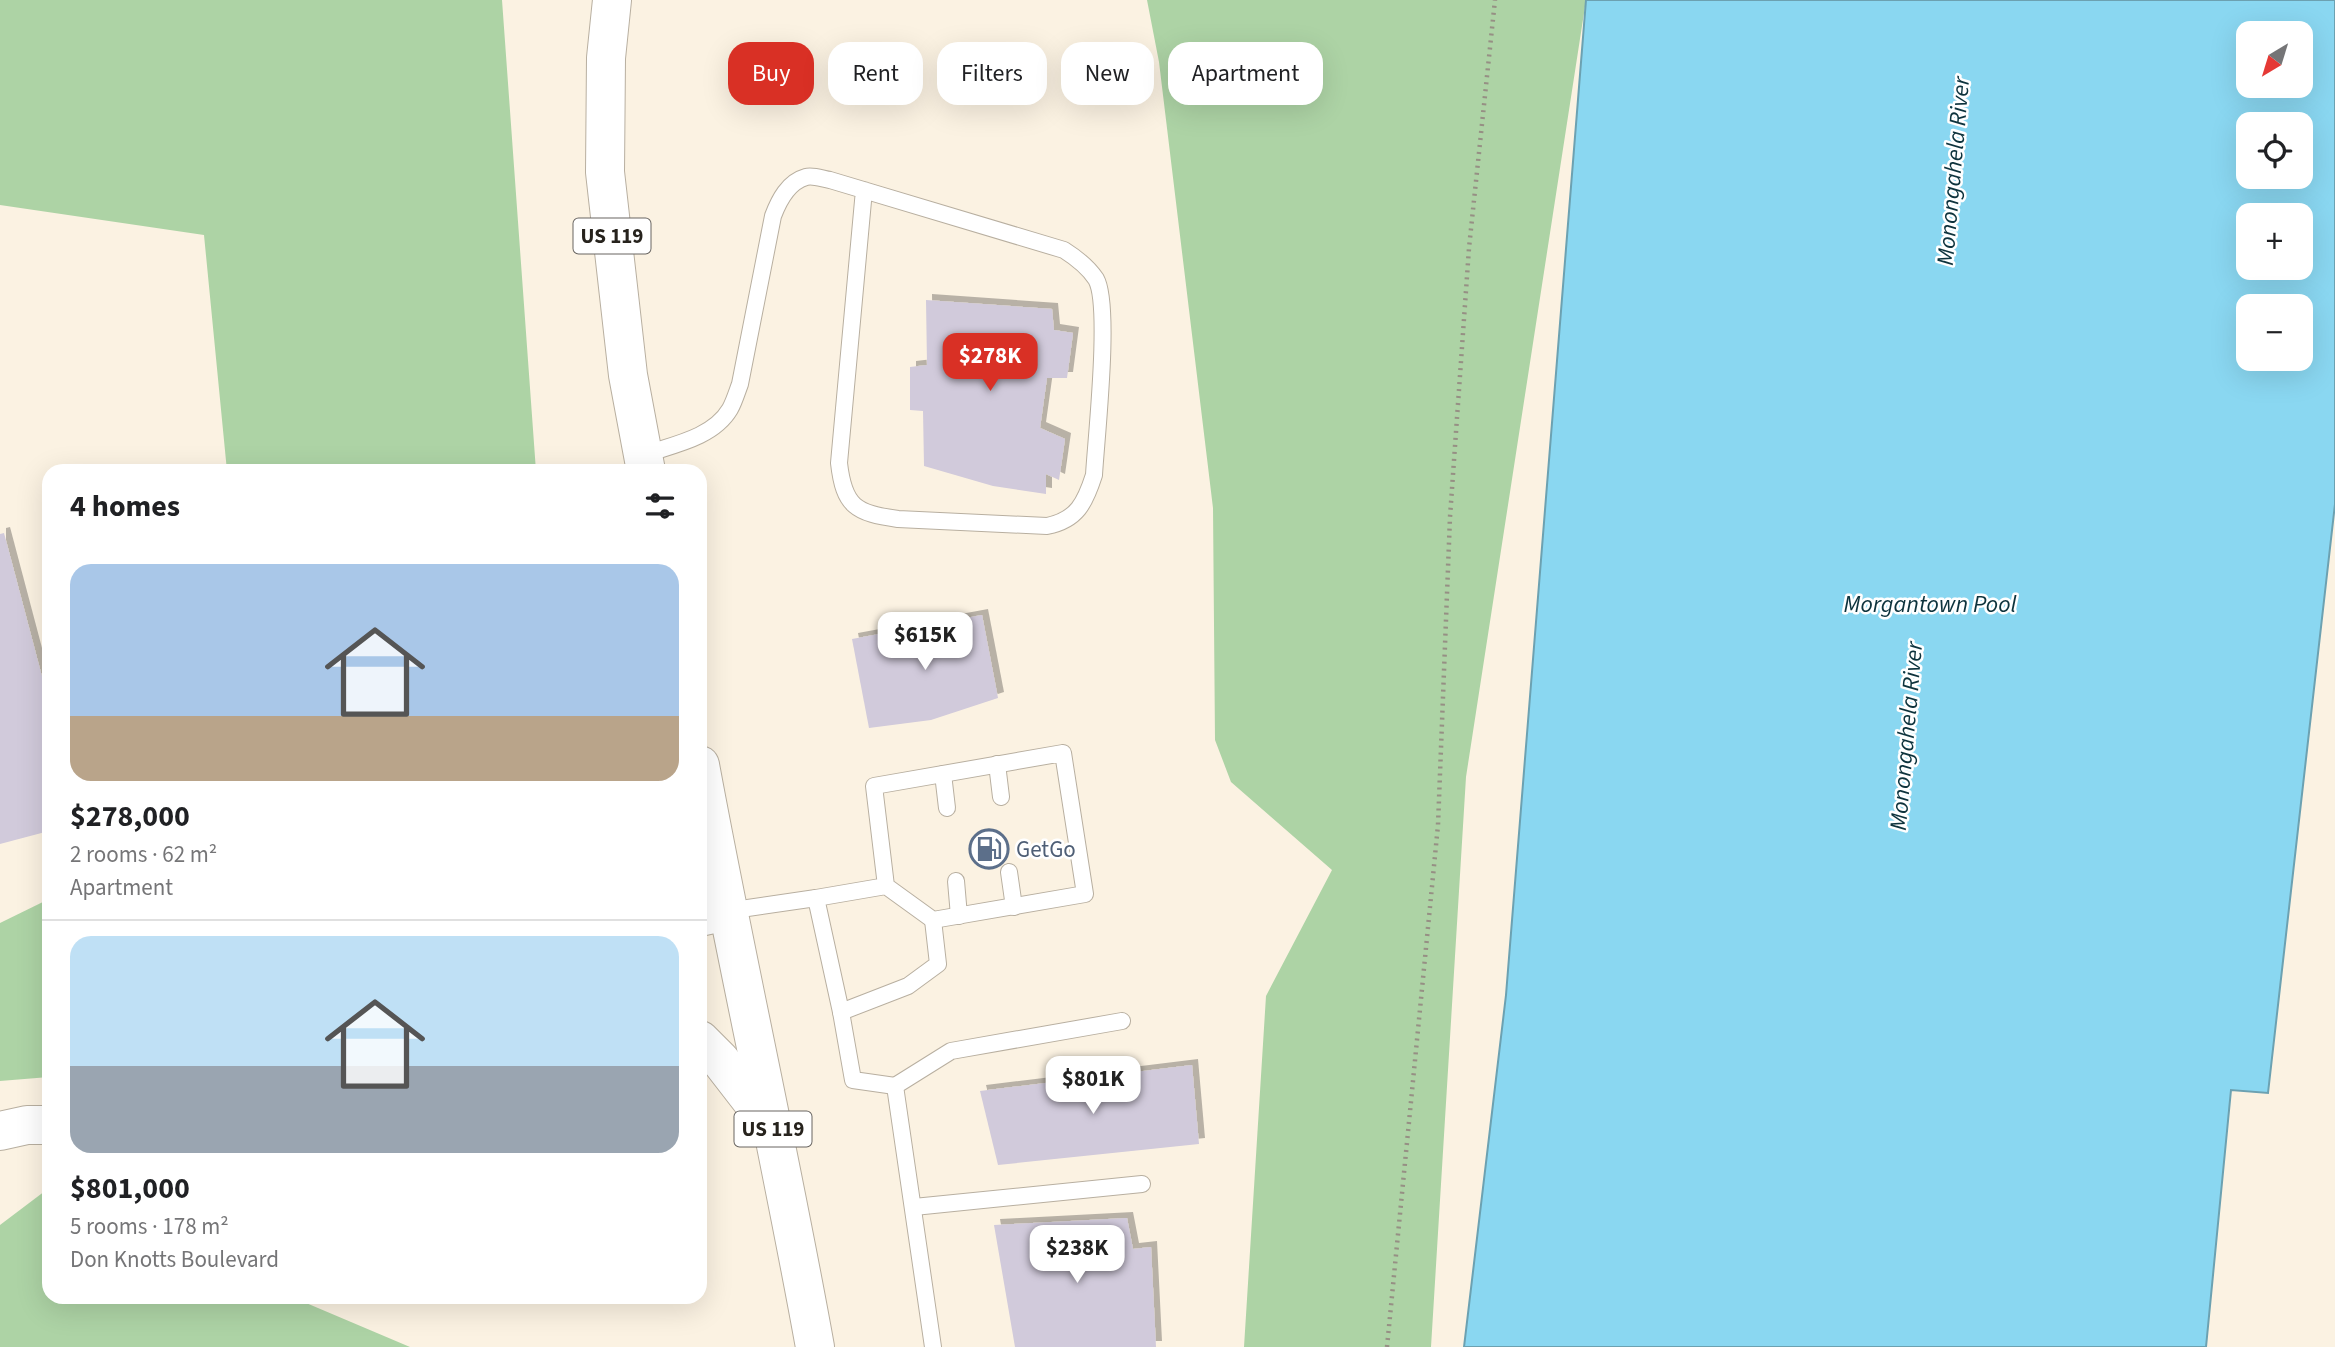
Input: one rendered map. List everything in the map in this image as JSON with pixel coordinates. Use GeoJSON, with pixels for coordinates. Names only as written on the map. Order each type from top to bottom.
{"type":"FeatureCollection","features":[{"type":"Feature","properties":{"kind":"main road","name":"US 119"},"geometry":{"type":"LineString","coordinates":[[612,0],[606,58],[605,172],[628,375],[645,463]]}},
{"type":"Feature","properties":{"kind":"main road","name":"US 119"},"geometry":{"type":"LineString","coordinates":[[707,845],[713,914],[773,1129],[815,1347]]}},
{"type":"Feature","properties":{"kind":"main road"},"geometry":{"type":"LineString","coordinates":[[707,1047],[773,1129]]}},
{"type":"Feature","properties":{"kind":"main road"},"geometry":{"type":"LineString","coordinates":[[0,1131],[27,1125],[42,1125]]}},
{"type":"Feature","properties":{"kind":"lane"},"geometry":{"type":"LineString","coordinates":[[645,463],[717,425],[729,410],[740,384],[773,216],[780,198],[793,184],[808,176],[830,180],[864,190],[1064,250],[1076,257],[1097,280],[1103,320],[1094,475],[1087,498],[1076,512],[1063,523],[1046,526],[886,518],[857,509],[842,488],[839,463],[864,190]]}},
{"type":"Feature","properties":{"kind":"lane"},"geometry":{"type":"LineString","coordinates":[[713,914],[886,886],[933,920],[1085,894],[1063,753],[874,786],[886,886]]}},
{"type":"Feature","properties":{"kind":"lane"},"geometry":{"type":"LineString","coordinates":[[997,764],[1001,797]]}},
{"type":"Feature","properties":{"kind":"lane"},"geometry":{"type":"LineString","coordinates":[[943,774],[947,808]]}},
{"type":"Feature","properties":{"kind":"lane"},"geometry":{"type":"LineString","coordinates":[[1009,872],[1014,907]]}},
{"type":"Feature","properties":{"kind":"lane"},"geometry":{"type":"LineString","coordinates":[[956,881],[960,916]]}},
{"type":"Feature","properties":{"kind":"lane"},"geometry":{"type":"LineString","coordinates":[[816,898],[853,1080],[895,1086],[951,1051],[1122,1021]]}},
{"type":"Feature","properties":{"kind":"lane"},"geometry":{"type":"LineString","coordinates":[[841,1012],[908,986],[937,964],[933,920]]}},
{"type":"Feature","properties":{"kind":"lane"},"geometry":{"type":"LineString","coordinates":[[895,1086],[933,1347]]}},
{"type":"Feature","properties":{"kind":"lane"},"geometry":{"type":"LineString","coordinates":[[914,1207],[1142,1184]]}},
{"type":"Feature","properties":{"kind":"path"},"geometry":{"type":"LineString","coordinates":[[1387,1347],[1438,825],[1451,503],[1469,248],[1495,0]]}},
{"type":"Feature","properties":{"kind":"green space"},"geometry":{"type":"Polygon","coordinates":[[[0,0],[502,0],[535,464],[226,464],[204,235],[0,205],[0,0]]]}},
{"type":"Feature","properties":{"kind":"green space"},"geometry":{"type":"Polygon","coordinates":[[[1147,0],[1586,0],[1466,777],[1431,1347],[1244,1347],[1266,996],[1332,870],[1231,782],[1215,740],[1213,508],[1159,62],[1147,0]]]}},
{"type":"Feature","properties":{"kind":"green space"},"geometry":{"type":"Polygon","coordinates":[[[42,902],[42,1078],[0,1081],[0,923],[42,902]]]}},
{"type":"Feature","properties":{"kind":"green space"},"geometry":{"type":"Polygon","coordinates":[[[42,1193],[42,1304],[309,1304],[410,1347],[0,1347],[0,1225],[42,1193]]]}},
{"type":"Feature","properties":{"kind":"water","name":"Morgantown Pool"},"geometry":{"type":"Polygon","coordinates":[[[1586,0],[2335,0],[2335,504],[2268,1093],[2231,1090],[2206,1347],[1464,1347],[1506,995],[1586,0]]]}},
{"type":"Feature","properties":{"kind":"building"},"geometry":{"type":"Polygon","coordinates":[[[926,300],[1052,309],[1054,330],[1073,333],[1067,378],[1047,378],[1040,428],[1065,439],[1059,480],[1046,474],[1046,494],[993,486],[924,466],[923,411],[910,410],[910,367],[927,365],[926,300]]]}},
{"type":"Feature","properties":{"kind":"building"},"geometry":{"type":"Polygon","coordinates":[[[4,533],[42,677],[42,833],[0,844],[0,534],[4,533]]]}},
{"type":"Feature","properties":{"kind":"building"},"geometry":{"type":"Polygon","coordinates":[[[982,615],[998,698],[931,720],[869,728],[852,639],[982,615]]]}},
{"type":"Feature","properties":{"kind":"building"},"geometry":{"type":"Polygon","coordinates":[[[1192,1065],[1199,1144],[998,1165],[980,1091],[1192,1065]]]}},
{"type":"Feature","properties":{"kind":"building"},"geometry":{"type":"Polygon","coordinates":[[[1127,1218],[1133,1249],[1151,1247],[1156,1347],[1015,1347],[994,1225],[1127,1218]]]}},
{"type":"Feature","properties":{"kind":"place","name":"GetGo"},"geometry":{"type":"Point","coordinates":[989,849]}},
{"type":"Feature","properties":{"kind":"water label","name":"Monongahela River"},"geometry":{"type":"Point","coordinates":[1953,171]}},
{"type":"Feature","properties":{"kind":"water label","name":"Monongahela River"},"geometry":{"type":"Point","coordinates":[1906,736]}}]}
